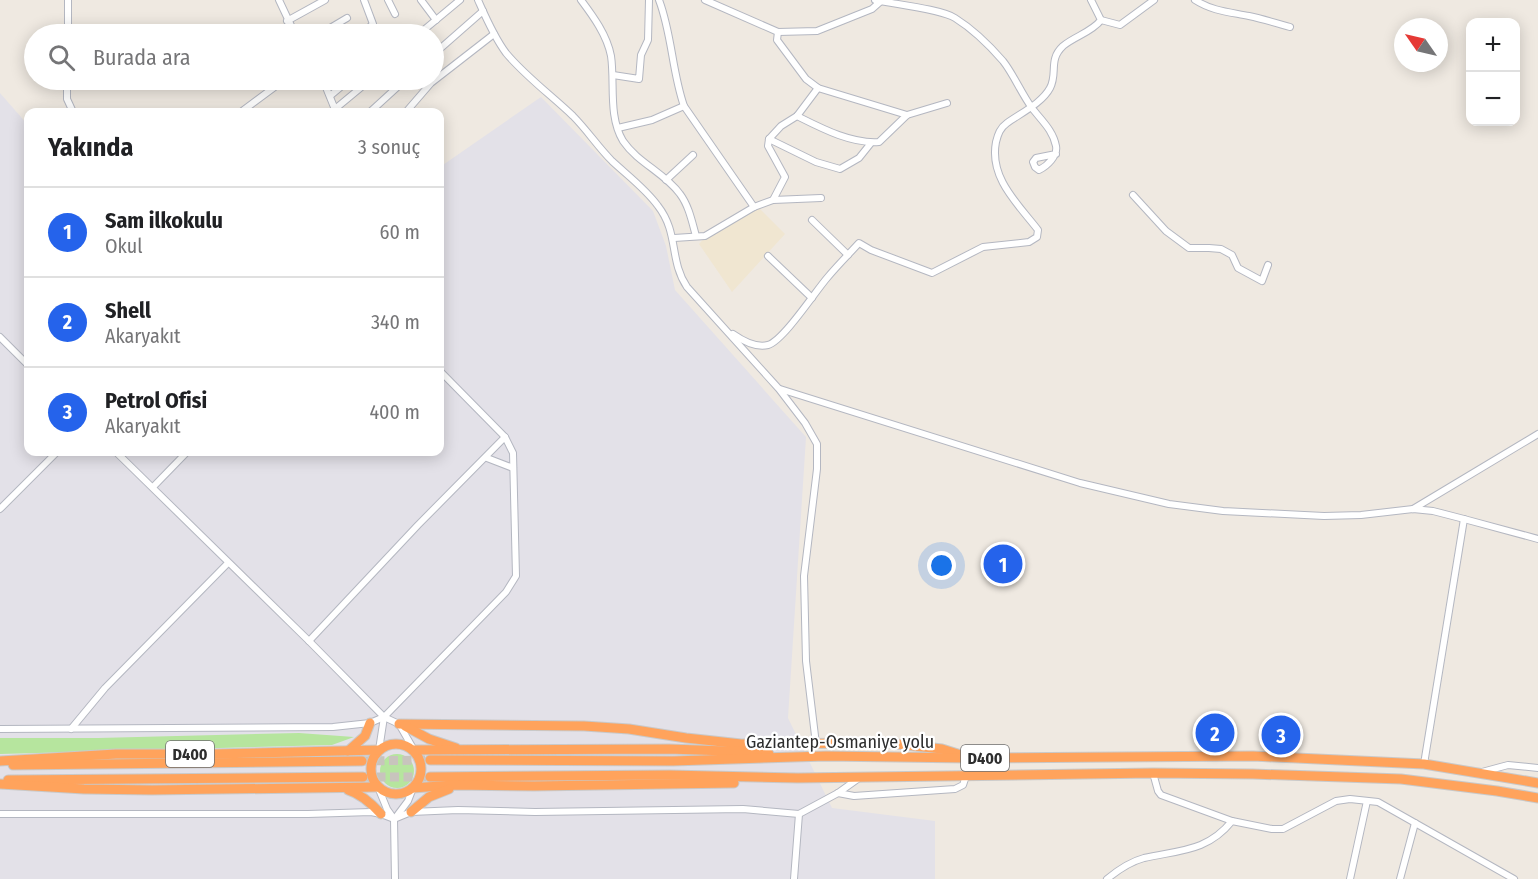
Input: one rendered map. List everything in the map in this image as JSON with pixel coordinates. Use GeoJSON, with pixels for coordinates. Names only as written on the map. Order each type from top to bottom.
{"type":"FeatureCollection","features":[{"type":"Feature","properties":{"kind":"highway"},"geometry":{"type":"LineString","coordinates":[[348,752],[365,736],[370,723]]}},
{"type":"Feature","properties":{"kind":"highway"},"geometry":{"type":"LineString","coordinates":[[399,724],[584,726],[629,729],[719,742],[898,744],[955,751],[967,758]]}},
{"type":"Feature","properties":{"kind":"highway","name":"D400"},"geometry":{"type":"LineString","coordinates":[[399,724],[429,739],[464,750]]}},
{"type":"Feature","properties":{"kind":"highway","name":"D400"},"geometry":{"type":"LineString","coordinates":[[0,763],[116,754],[348,752],[379,750],[394,743],[414,750],[678,750],[756,752],[793,757]]}},
{"type":"Feature","properties":{"kind":"highway"},"geometry":{"type":"LineString","coordinates":[[378,787],[371,768],[379,750]]}},
{"type":"Feature","properties":{"kind":"highway"},"geometry":{"type":"LineString","coordinates":[[413,788],[422,770],[414,750]]}},
{"type":"Feature","properties":{"kind":"highway","name":"Gaziantep-Osmaniye yolu"},"geometry":{"type":"LineString","coordinates":[[429,760],[1253,756],[1424,764],[1538,783]]}},
{"type":"Feature","properties":{"kind":"highway"},"geometry":{"type":"LineString","coordinates":[[0,763],[362,761]]}},
{"type":"Feature","properties":{"kind":"highway","name":"Gaziantep-Osmaniye yolu"},"geometry":{"type":"LineString","coordinates":[[430,777],[670,775],[859,778],[1153,773],[1401,779],[1538,798]]}},
{"type":"Feature","properties":{"kind":"highway"},"geometry":{"type":"LineString","coordinates":[[0,782],[363,777]]}},
{"type":"Feature","properties":{"kind":"highway","name":"D400"},"geometry":{"type":"LineString","coordinates":[[0,782],[95,789],[378,787],[395,794],[413,788],[459,785],[759,783],[798,778]]}},
{"type":"Feature","properties":{"kind":"highway","name":"D400"},"geometry":{"type":"LineString","coordinates":[[411,812],[429,797],[459,785]]}},
{"type":"Feature","properties":{"kind":"highway","name":"D400"},"geometry":{"type":"LineString","coordinates":[[343,788],[354,792],[373,805],[381,814]]}},
{"type":"Feature","properties":{"kind":"street"},"geometry":{"type":"LineString","coordinates":[[68,0],[68,24]]}},
{"type":"Feature","properties":{"kind":"street"},"geometry":{"type":"LineString","coordinates":[[279,0],[289,24]]}},
{"type":"Feature","properties":{"kind":"street"},"geometry":{"type":"LineString","coordinates":[[287,21],[325,0]]}},
{"type":"Feature","properties":{"kind":"street"},"geometry":{"type":"LineString","coordinates":[[364,0],[373,24]]}},
{"type":"Feature","properties":{"kind":"street"},"geometry":{"type":"LineString","coordinates":[[388,0],[395,14]]}},
{"type":"Feature","properties":{"kind":"street"},"geometry":{"type":"LineString","coordinates":[[421,0],[436,21]]}},
{"type":"Feature","properties":{"kind":"street"},"geometry":{"type":"LineString","coordinates":[[432,24],[460,0]]}},
{"type":"Feature","properties":{"kind":"street"},"geometry":{"type":"LineString","coordinates":[[478,0],[506,53],[575,119],[608,157],[657,204],[674,238],[676,264],[680,277],[779,389],[805,423],[817,444],[817,469],[804,576],[806,661],[816,744]]}},
{"type":"Feature","properties":{"kind":"street"},"geometry":{"type":"LineString","coordinates":[[580,0],[602,31],[610,53],[614,119],[623,140],[639,160],[679,192],[689,212],[696,236]]}},
{"type":"Feature","properties":{"kind":"street"},"geometry":{"type":"LineString","coordinates":[[613,75],[639,79],[641,55],[648,40],[649,0]]}},
{"type":"Feature","properties":{"kind":"street"},"geometry":{"type":"LineString","coordinates":[[659,0],[671,44],[678,91],[684,106],[754,207]]}},
{"type":"Feature","properties":{"kind":"street"},"geometry":{"type":"LineString","coordinates":[[705,0],[778,32],[817,31],[872,9],[878,1],[954,17],[1003,62],[1031,107],[1049,128],[1056,147],[1056,154]]}},
{"type":"Feature","properties":{"kind":"street"},"geometry":{"type":"LineString","coordinates":[[901,0],[909,7]]}},
{"type":"Feature","properties":{"kind":"street"},"geometry":{"type":"LineString","coordinates":[[1091,0],[1101,20],[1120,25],[1154,0]]}},
{"type":"Feature","properties":{"kind":"street"},"geometry":{"type":"LineString","coordinates":[[1195,0],[1205,7],[1226,13],[1269,20],[1290,27]]}},
{"type":"Feature","properties":{"kind":"street"},"geometry":{"type":"LineString","coordinates":[[444,45],[483,11]]}},
{"type":"Feature","properties":{"kind":"street"},"geometry":{"type":"LineString","coordinates":[[337,24],[347,18]]}},
{"type":"Feature","properties":{"kind":"street"},"geometry":{"type":"LineString","coordinates":[[723,327],[742,340],[760,346],[771,344],[859,243],[871,250],[932,273],[983,248],[1029,242],[1037,237],[1038,230],[1005,188],[998,172],[994,151],[998,133],[1003,126],[1031,107],[1051,87],[1055,55],[1065,45],[1096,26],[1101,20]]}},
{"type":"Feature","properties":{"kind":"street"},"geometry":{"type":"LineString","coordinates":[[778,32],[777,40],[806,79],[818,88],[907,115]]}},
{"type":"Feature","properties":{"kind":"street"},"geometry":{"type":"LineString","coordinates":[[444,73],[494,34]]}},
{"type":"Feature","properties":{"kind":"street"},"geometry":{"type":"LineString","coordinates":[[773,200],[785,177],[768,146],[769,139],[781,126],[797,116],[818,88]]}},
{"type":"Feature","properties":{"kind":"street"},"geometry":{"type":"LineString","coordinates":[[67,90],[67,99],[71,108]]}},
{"type":"Feature","properties":{"kind":"street"},"geometry":{"type":"LineString","coordinates":[[246,108],[271,90]]}},
{"type":"Feature","properties":{"kind":"street"},"geometry":{"type":"LineString","coordinates":[[327,90],[334,108]]}},
{"type":"Feature","properties":{"kind":"street"},"geometry":{"type":"LineString","coordinates":[[330,96],[337,90]]}},
{"type":"Feature","properties":{"kind":"street"},"geometry":{"type":"LineString","coordinates":[[338,108],[359,90]]}},
{"type":"Feature","properties":{"kind":"street"},"geometry":{"type":"LineString","coordinates":[[374,108],[394,90]]}},
{"type":"Feature","properties":{"kind":"street"},"geometry":{"type":"LineString","coordinates":[[409,108],[425,90]]}},
{"type":"Feature","properties":{"kind":"street"},"geometry":{"type":"LineString","coordinates":[[797,116],[819,127],[871,143],[879,142],[907,115],[947,103]]}},
{"type":"Feature","properties":{"kind":"street"},"geometry":{"type":"LineString","coordinates":[[618,128],[652,120],[684,106]]}},
{"type":"Feature","properties":{"kind":"street"},"geometry":{"type":"LineString","coordinates":[[769,139],[816,162],[840,169],[859,158],[871,143]]}},
{"type":"Feature","properties":{"kind":"street"},"geometry":{"type":"LineString","coordinates":[[666,180],[693,155]]}},
{"type":"Feature","properties":{"kind":"street"},"geometry":{"type":"LineString","coordinates":[[1132,195],[1166,231],[1189,248],[1221,249],[1232,255],[1238,268],[1262,281],[1268,265]]}},
{"type":"Feature","properties":{"kind":"street"},"geometry":{"type":"LineString","coordinates":[[674,238],[705,236],[754,207],[773,200],[821,198]]}},
{"type":"Feature","properties":{"kind":"street"},"geometry":{"type":"LineString","coordinates":[[812,219],[848,255]]}},
{"type":"Feature","properties":{"kind":"street"},"geometry":{"type":"LineString","coordinates":[[768,256],[812,298]]}},
{"type":"Feature","properties":{"kind":"street"},"geometry":{"type":"LineString","coordinates":[[0,337],[24,361]]}},
{"type":"Feature","properties":{"kind":"street"},"geometry":{"type":"LineString","coordinates":[[0,729],[333,727],[370,723],[384,717],[506,592],[516,576],[513,453],[505,437],[444,374]]}},
{"type":"Feature","properties":{"kind":"street"},"geometry":{"type":"LineString","coordinates":[[779,389],[1080,483],[1169,504],[1235,512],[1324,516],[1361,515],[1413,509],[1464,519],[1538,539]]}},
{"type":"Feature","properties":{"kind":"street"},"geometry":{"type":"LineString","coordinates":[[1413,509],[1538,434]]}},
{"type":"Feature","properties":{"kind":"street"},"geometry":{"type":"LineString","coordinates":[[309,640],[505,437]]}},
{"type":"Feature","properties":{"kind":"street"},"geometry":{"type":"LineString","coordinates":[[0,509],[53,456]]}},
{"type":"Feature","properties":{"kind":"street"},"geometry":{"type":"LineString","coordinates":[[120,456],[309,640],[384,717],[399,724],[414,750]]}},
{"type":"Feature","properties":{"kind":"street"},"geometry":{"type":"LineString","coordinates":[[153,487],[183,456]]}},
{"type":"Feature","properties":{"kind":"street"},"geometry":{"type":"LineString","coordinates":[[487,458],[513,468]]}},
{"type":"Feature","properties":{"kind":"street"},"geometry":{"type":"LineString","coordinates":[[1424,764],[1464,519]]}},
{"type":"Feature","properties":{"kind":"street"},"geometry":{"type":"LineString","coordinates":[[71,729],[105,688],[228,563]]}},
{"type":"Feature","properties":{"kind":"street"},"geometry":{"type":"LineString","coordinates":[[379,750],[384,717]]}},
{"type":"Feature","properties":{"kind":"street"},"geometry":{"type":"LineString","coordinates":[[1481,773],[1508,765],[1538,768]]}},
{"type":"Feature","properties":{"kind":"street"},"geometry":{"type":"LineString","coordinates":[[1153,773],[1161,795],[1232,821],[1272,829],[1283,829],[1336,801],[1350,799],[1378,802],[1514,879]]}},
{"type":"Feature","properties":{"kind":"street"},"geometry":{"type":"LineString","coordinates":[[838,793],[852,796],[955,789],[963,785],[966,776]]}},
{"type":"Feature","properties":{"kind":"street"},"geometry":{"type":"LineString","coordinates":[[0,814],[371,812],[394,819],[411,812],[458,810],[535,812],[743,809],[799,814],[838,793],[859,778]]}},
{"type":"Feature","properties":{"kind":"street"},"geometry":{"type":"LineString","coordinates":[[378,787],[394,819],[395,879]]}},
{"type":"Feature","properties":{"kind":"street"},"geometry":{"type":"LineString","coordinates":[[394,819],[408,801],[413,788]]}},
{"type":"Feature","properties":{"kind":"street"},"geometry":{"type":"LineString","coordinates":[[1350,879],[1366,801]]}},
{"type":"Feature","properties":{"kind":"street"},"geometry":{"type":"LineString","coordinates":[[794,879],[799,814]]}},
{"type":"Feature","properties":{"kind":"street"},"geometry":{"type":"LineString","coordinates":[[1107,879],[1120,868],[1133,862],[1203,845],[1216,838],[1232,821]]}},
{"type":"Feature","properties":{"kind":"street"},"geometry":{"type":"LineString","coordinates":[[1400,879],[1415,823]]}},
{"type":"Feature","properties":{"kind":"shaded area"},"geometry":{"type":"Polygon","coordinates":[[[0,93],[24,120],[24,456],[444,456],[444,164],[541,97],[653,211],[666,246],[675,290],[806,437],[788,718],[832,808],[935,821],[935,879],[0,879],[0,93]]]}},
{"type":"Feature","properties":{"kind":"shaded area"},"geometry":{"type":"Polygon","coordinates":[[[755,204],[785,234],[732,292],[699,244],[710,232],[755,204]]]}},
{"type":"Feature","properties":{"kind":"green space"},"geometry":{"type":"Polygon","coordinates":[[[299,733],[354,737],[332,745],[0,754],[0,738],[299,733]]]}},
{"type":"Feature","properties":{"kind":"green space"},"geometry":{"type":"Polygon","coordinates":[[[397,754],[409,759],[414,771],[409,783],[397,788],[385,783],[380,771],[385,759],[397,754]]]}},
{"type":"Feature","properties":{"kind":"tunnel"},"geometry":{"type":"LineString","coordinates":[[362,761],[430,760]]}},
{"type":"Feature","properties":{"kind":"tunnel"},"geometry":{"type":"LineString","coordinates":[[363,777],[430,777]]}},
{"type":"Feature","properties":{"kind":"place","name":"Sam ilkokulu"},"geometry":{"type":"Point","coordinates":[1003,564]}},
{"type":"Feature","properties":{"kind":"place","name":"Shell"},"geometry":{"type":"Point","coordinates":[1215,733]}},
{"type":"Feature","properties":{"kind":"place","name":"Petrol Ofisi"},"geometry":{"type":"Point","coordinates":[1281,735]}}]}
